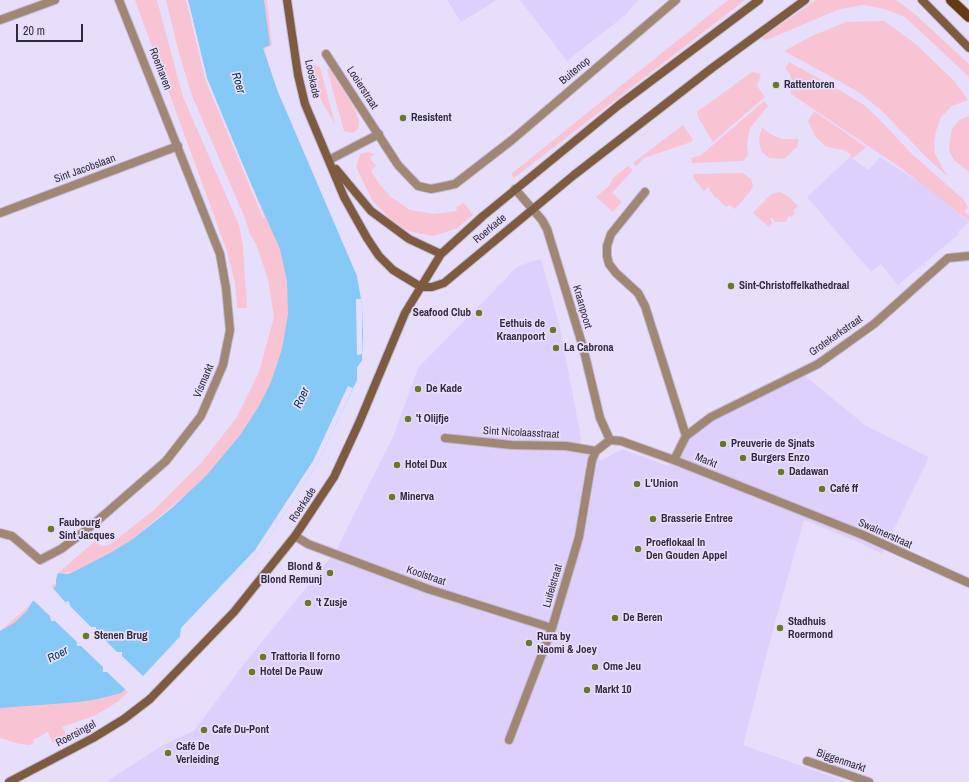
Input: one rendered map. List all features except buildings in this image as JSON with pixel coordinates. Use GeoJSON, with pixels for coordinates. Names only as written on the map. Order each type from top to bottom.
{"type":"FeatureCollection","features":[{"type":"Feature","properties":{"kind":"main road","name":"Looskade"},"geometry":{"type":"LineString","coordinates":[[287,0],[298,75],[305,104],[355,218],[379,256],[393,270],[421,287]]}},
{"type":"Feature","properties":{"kind":"main road","name":"Roerkade"},"geometry":{"type":"LineString","coordinates":[[150,699],[234,612],[295,536],[334,477],[359,423],[402,319],[441,254],[515,189],[619,105],[759,0]]}},
{"type":"Feature","properties":{"kind":"main road","name":"Roerkade"},"geometry":{"type":"LineString","coordinates":[[421,287],[432,287],[444,283],[532,209],[706,73],[805,0]]}},
{"type":"Feature","properties":{"kind":"main road"},"geometry":{"type":"LineString","coordinates":[[922,0],[969,48]]}},
{"type":"Feature","properties":{"kind":"main road"},"geometry":{"type":"LineString","coordinates":[[951,0],[969,17]]}},
{"type":"Feature","properties":{"kind":"main road","name":"Looskade"},"geometry":{"type":"LineString","coordinates":[[329,160],[372,211],[409,239],[441,254]]}},
{"type":"Feature","properties":{"kind":"main road","name":"Roersingel"},"geometry":{"type":"LineString","coordinates":[[9,782],[93,738],[124,719],[150,699]]}},
{"type":"Feature","properties":{"kind":"street"},"geometry":{"type":"LineString","coordinates":[[0,20],[55,0]]}},
{"type":"Feature","properties":{"kind":"street","name":"Roerhaven"},"geometry":{"type":"LineString","coordinates":[[119,0],[178,146]]}},
{"type":"Feature","properties":{"kind":"street","name":"Buitenop"},"geometry":{"type":"LineString","coordinates":[[488,158],[676,0]]}},
{"type":"Feature","properties":{"kind":"street","name":"Looierstraat"},"geometry":{"type":"LineString","coordinates":[[326,54],[398,165],[418,186],[431,189],[455,184],[488,158]]}},
{"type":"Feature","properties":{"kind":"street"},"geometry":{"type":"LineString","coordinates":[[329,160],[378,134]]}},
{"type":"Feature","properties":{"kind":"street","name":"Sint Jacobslaan"},"geometry":{"type":"LineString","coordinates":[[0,213],[178,146]]}},
{"type":"Feature","properties":{"kind":"street","name":"Vismarkt"},"geometry":{"type":"LineString","coordinates":[[0,533],[12,536],[40,560],[61,549],[89,528],[166,461],[201,416],[223,365],[230,330],[226,288],[220,254],[178,146]]}},
{"type":"Feature","properties":{"kind":"street","name":"Kraanpoort"},"geometry":{"type":"LineString","coordinates":[[515,189],[542,220],[547,229],[583,347],[600,418],[610,440]]}},
{"type":"Feature","properties":{"kind":"street"},"geometry":{"type":"LineString","coordinates":[[645,192],[611,234],[607,246],[607,256],[609,264],[616,273],[638,293],[645,306],[686,436]]}},
{"type":"Feature","properties":{"kind":"street","name":"Grotekerkstraat"},"geometry":{"type":"LineString","coordinates":[[674,460],[686,436],[711,417],[818,364],[874,324],[948,258],[969,256]]}},
{"type":"Feature","properties":{"kind":"street","name":"Sint Nicolaasstraat"},"geometry":{"type":"LineString","coordinates":[[445,438],[512,445],[566,446],[596,451]]}},
{"type":"Feature","properties":{"kind":"street"},"geometry":{"type":"LineString","coordinates":[[596,451],[610,440]]}},
{"type":"Feature","properties":{"kind":"street","name":"Markt"},"geometry":{"type":"LineString","coordinates":[[610,440],[620,441],[674,460],[792,507]]}},
{"type":"Feature","properties":{"kind":"street","name":"Luifelstraat"},"geometry":{"type":"LineString","coordinates":[[509,740],[552,628],[579,536],[590,471],[596,451]]}},
{"type":"Feature","properties":{"kind":"street","name":"Swalmerstraat"},"geometry":{"type":"LineString","coordinates":[[792,507],[863,535],[969,583]]}},
{"type":"Feature","properties":{"kind":"street","name":"Koolstraat"},"geometry":{"type":"LineString","coordinates":[[295,536],[308,544],[428,589],[552,628]]}},
{"type":"Feature","properties":{"kind":"street","name":"Biggenmarkt"},"geometry":{"type":"LineString","coordinates":[[807,761],[869,782]]}},
{"type":"Feature","properties":{"kind":"shaded area"},"geometry":{"type":"Polygon","coordinates":[[[135,0],[157,0],[183,97],[239,225],[243,246],[247,308],[237,308],[235,283],[227,251],[135,0]]]}},
{"type":"Feature","properties":{"kind":"shaded area"},"geometry":{"type":"Polygon","coordinates":[[[166,0],[267,0],[272,45],[264,49],[279,98],[354,276],[126,690],[128,692],[119,701],[96,715],[62,727],[67,736],[53,743],[48,732],[33,740],[34,743],[29,745],[20,744],[0,738],[0,631],[53,585],[144,537],[186,494],[133,539],[75,571],[58,573],[95,541],[101,546],[109,545],[154,510],[202,462],[237,417],[259,372],[274,317],[268,279],[256,244],[250,234],[245,218],[192,96],[179,53],[166,0]]]}},
{"type":"Feature","properties":{"kind":"shaded area"},"geometry":{"type":"Polygon","coordinates":[[[447,0],[497,0],[461,22],[447,0]]]}},
{"type":"Feature","properties":{"kind":"shaded area"},"geometry":{"type":"Polygon","coordinates":[[[520,0],[639,0],[624,16],[567,61],[520,0]]]}},
{"type":"Feature","properties":{"kind":"shaded area"},"geometry":{"type":"Polygon","coordinates":[[[728,0],[745,0],[514,178],[511,174],[728,0]]]}},
{"type":"Feature","properties":{"kind":"shaded area"},"geometry":{"type":"Polygon","coordinates":[[[816,0],[896,0],[915,14],[969,64],[969,77],[905,17],[885,9],[863,5],[840,9],[764,41],[763,37],[816,0]]]}},
{"type":"Feature","properties":{"kind":"shaded area"},"geometry":{"type":"Polygon","coordinates":[[[884,21],[917,45],[955,82],[968,100],[952,106],[941,117],[936,131],[934,141],[935,154],[947,176],[927,158],[881,110],[857,91],[784,51],[812,36],[846,22],[884,21]]]}},
{"type":"Feature","properties":{"kind":"shaded area"},"geometry":{"type":"Polygon","coordinates":[[[789,62],[864,105],[912,154],[964,200],[968,207],[964,212],[969,215],[969,221],[901,168],[791,94],[792,80],[790,74],[785,69],[789,62]]]}},
{"type":"Feature","properties":{"kind":"shaded area"},"geometry":{"type":"Polygon","coordinates":[[[309,63],[320,67],[335,124],[321,100],[312,77],[309,63]]]}},
{"type":"Feature","properties":{"kind":"shaded area"},"geometry":{"type":"Polygon","coordinates":[[[327,69],[330,69],[355,109],[359,122],[358,128],[353,133],[344,131],[327,69]]]}},
{"type":"Feature","properties":{"kind":"shaded area"},"geometry":{"type":"Polygon","coordinates":[[[752,72],[761,74],[757,86],[765,97],[713,142],[699,119],[697,112],[752,72]]]}},
{"type":"Feature","properties":{"kind":"shaded area"},"geometry":{"type":"Polygon","coordinates":[[[764,101],[768,106],[750,128],[747,144],[748,155],[743,161],[692,163],[691,158],[701,155],[764,101]]]}},
{"type":"Feature","properties":{"kind":"shaded area"},"geometry":{"type":"Polygon","coordinates":[[[814,111],[866,147],[853,158],[850,157],[851,155],[846,151],[825,146],[815,136],[808,121],[814,111]]]}},
{"type":"Feature","properties":{"kind":"shaded area"},"geometry":{"type":"Polygon","coordinates":[[[969,116],[969,172],[954,160],[950,153],[949,146],[952,129],[959,120],[969,116]]]}},
{"type":"Feature","properties":{"kind":"shaded area"},"geometry":{"type":"Polygon","coordinates":[[[683,125],[693,140],[691,142],[644,158],[636,167],[633,163],[683,125]]]}},
{"type":"Feature","properties":{"kind":"shaded area"},"geometry":{"type":"Polygon","coordinates":[[[762,127],[770,134],[782,139],[799,139],[797,147],[784,159],[769,158],[762,152],[760,146],[759,138],[762,127]]]}},
{"type":"Feature","properties":{"kind":"shaded area"},"geometry":{"type":"Polygon","coordinates":[[[368,152],[375,154],[370,158],[376,166],[371,171],[380,185],[391,197],[410,210],[434,214],[457,211],[456,207],[464,203],[473,215],[456,229],[433,236],[408,231],[390,219],[372,200],[356,167],[360,154],[368,152]]]}},
{"type":"Feature","properties":{"kind":"shaded area"},"geometry":{"type":"Polygon","coordinates":[[[850,157],[869,170],[880,157],[925,186],[969,222],[958,232],[959,234],[898,285],[881,264],[871,272],[807,197],[850,157]]]}},
{"type":"Feature","properties":{"kind":"shaded area"},"geometry":{"type":"Polygon","coordinates":[[[628,166],[633,170],[612,193],[622,202],[613,212],[596,197],[609,186],[613,178],[628,166]]]}},
{"type":"Feature","properties":{"kind":"shaded area"},"geometry":{"type":"Polygon","coordinates":[[[743,173],[751,179],[753,186],[750,192],[735,209],[730,205],[726,207],[718,199],[719,197],[716,198],[709,190],[709,187],[704,191],[694,179],[693,174],[743,173]]]}},
{"type":"Feature","properties":{"kind":"shaded area"},"geometry":{"type":"Polygon","coordinates":[[[780,192],[789,197],[798,206],[793,211],[795,213],[792,217],[788,216],[786,222],[775,222],[772,217],[770,218],[772,223],[769,227],[753,213],[771,194],[780,192]]]}},
{"type":"Feature","properties":{"kind":"shaded area"},"geometry":{"type":"Polygon","coordinates":[[[541,259],[560,328],[581,438],[581,453],[602,460],[622,449],[668,466],[697,431],[720,416],[805,376],[865,425],[929,457],[882,554],[854,540],[804,520],[771,637],[743,745],[847,782],[106,782],[163,745],[194,731],[240,669],[336,551],[394,435],[418,368],[518,266],[541,259]]]}},
{"type":"Feature","properties":{"kind":"water","name":"Roer"},"geometry":{"type":"Polygon","coordinates":[[[188,0],[264,0],[270,45],[263,48],[278,92],[357,276],[362,305],[363,335],[362,360],[357,368],[357,380],[317,464],[259,552],[143,676],[121,693],[98,699],[79,702],[0,708],[0,631],[14,623],[27,611],[32,602],[56,586],[58,573],[68,574],[75,571],[133,539],[173,507],[206,476],[241,434],[259,406],[271,382],[282,349],[288,314],[287,281],[280,249],[220,114],[207,78],[188,0]]]}},
{"type":"Feature","properties":{"kind":"pier"},"geometry":{"type":"Polygon","coordinates":[[[186,0],[188,0],[207,78],[265,218],[263,218],[205,79],[186,0]]]}},
{"type":"Feature","properties":{"kind":"pier"},"geometry":{"type":"Polygon","coordinates":[[[356,299],[361,299],[362,305],[362,354],[357,355],[356,299]]]}},
{"type":"Feature","properties":{"kind":"pier"},"geometry":{"type":"Polygon","coordinates":[[[348,386],[353,388],[317,464],[259,552],[180,637],[181,628],[255,550],[313,461],[348,386]]]}},
{"type":"Feature","properties":{"kind":"pier","name":"Stenen Brug"},"geometry":{"type":"Polygon","coordinates":[[[52,587],[65,602],[69,601],[70,606],[91,627],[96,627],[96,631],[117,652],[122,652],[122,656],[143,676],[135,685],[127,691],[107,672],[103,672],[103,667],[81,646],[77,646],[77,642],[55,621],[51,621],[50,616],[33,600],[52,587]]]}},
{"type":"Feature","properties":{"kind":"place","name":"Rattentoren"},"geometry":{"type":"Point","coordinates":[776,85]}},
{"type":"Feature","properties":{"kind":"place","name":"Resistent"},"geometry":{"type":"Point","coordinates":[403,118]}},
{"type":"Feature","properties":{"kind":"place","name":"Sint-Christoffelkathedraal"},"geometry":{"type":"Point","coordinates":[731,286]}},
{"type":"Feature","properties":{"kind":"place","name":"Seafood Club"},"geometry":{"type":"Point","coordinates":[479,313]}},
{"type":"Feature","properties":{"kind":"place","name":"Eethuis de Kraanpoort"},"geometry":{"type":"Point","coordinates":[553,330]}},
{"type":"Feature","properties":{"kind":"place","name":"La Cabrona"},"geometry":{"type":"Point","coordinates":[556,348]}},
{"type":"Feature","properties":{"kind":"place","name":"De Kade"},"geometry":{"type":"Point","coordinates":[418,389]}},
{"type":"Feature","properties":{"kind":"place","name":"'t Olijfje"},"geometry":{"type":"Point","coordinates":[408,419]}},
{"type":"Feature","properties":{"kind":"place","name":"Preuverie de Sjnats"},"geometry":{"type":"Point","coordinates":[723,444]}},
{"type":"Feature","properties":{"kind":"place","name":"Burgers Enzo"},"geometry":{"type":"Point","coordinates":[743,458]}},
{"type":"Feature","properties":{"kind":"place","name":"Hotel Dux"},"geometry":{"type":"Point","coordinates":[397,465]}},
{"type":"Feature","properties":{"kind":"place","name":"Dadawan"},"geometry":{"type":"Point","coordinates":[781,472]}},
{"type":"Feature","properties":{"kind":"place","name":"L'Union"},"geometry":{"type":"Point","coordinates":[637,484]}},
{"type":"Feature","properties":{"kind":"place","name":"Café ff"},"geometry":{"type":"Point","coordinates":[822,489]}},
{"type":"Feature","properties":{"kind":"place","name":"Minerva"},"geometry":{"type":"Point","coordinates":[392,497]}},
{"type":"Feature","properties":{"kind":"place","name":"Brasserie Entree"},"geometry":{"type":"Point","coordinates":[653,519]}},
{"type":"Feature","properties":{"kind":"place","name":"Faubourg Sint Jacques"},"geometry":{"type":"Point","coordinates":[51,529]}},
{"type":"Feature","properties":{"kind":"place","name":"Proeflokaal In Den Gouden Appel"},"geometry":{"type":"Point","coordinates":[638,549]}},
{"type":"Feature","properties":{"kind":"place","name":"Blond & Blond Remunj"},"geometry":{"type":"Point","coordinates":[330,573]}},
{"type":"Feature","properties":{"kind":"place","name":"'t Zusje"},"geometry":{"type":"Point","coordinates":[308,603]}},
{"type":"Feature","properties":{"kind":"place","name":"De Beren"},"geometry":{"type":"Point","coordinates":[615,618]}},
{"type":"Feature","properties":{"kind":"place","name":"Stadhuis Roermond"},"geometry":{"type":"Point","coordinates":[780,628]}},
{"type":"Feature","properties":{"kind":"place","name":"Stenen Brug"},"geometry":{"type":"Point","coordinates":[86,636]}},
{"type":"Feature","properties":{"kind":"place","name":"Rura by Naomi & Joey"},"geometry":{"type":"Point","coordinates":[529,643]}},
{"type":"Feature","properties":{"kind":"place","name":"Trattoria Il forno"},"geometry":{"type":"Point","coordinates":[263,657]}},
{"type":"Feature","properties":{"kind":"place","name":"Ome Jeu"},"geometry":{"type":"Point","coordinates":[595,667]}},
{"type":"Feature","properties":{"kind":"place","name":"Hotel De Pauw"},"geometry":{"type":"Point","coordinates":[252,672]}},
{"type":"Feature","properties":{"kind":"place","name":"Markt 10"},"geometry":{"type":"Point","coordinates":[587,690]}},
{"type":"Feature","properties":{"kind":"place","name":"Cafe Du-Pont"},"geometry":{"type":"Point","coordinates":[204,730]}},
{"type":"Feature","properties":{"kind":"place","name":"Café De Verleiding"},"geometry":{"type":"Point","coordinates":[168,753]}}]}
